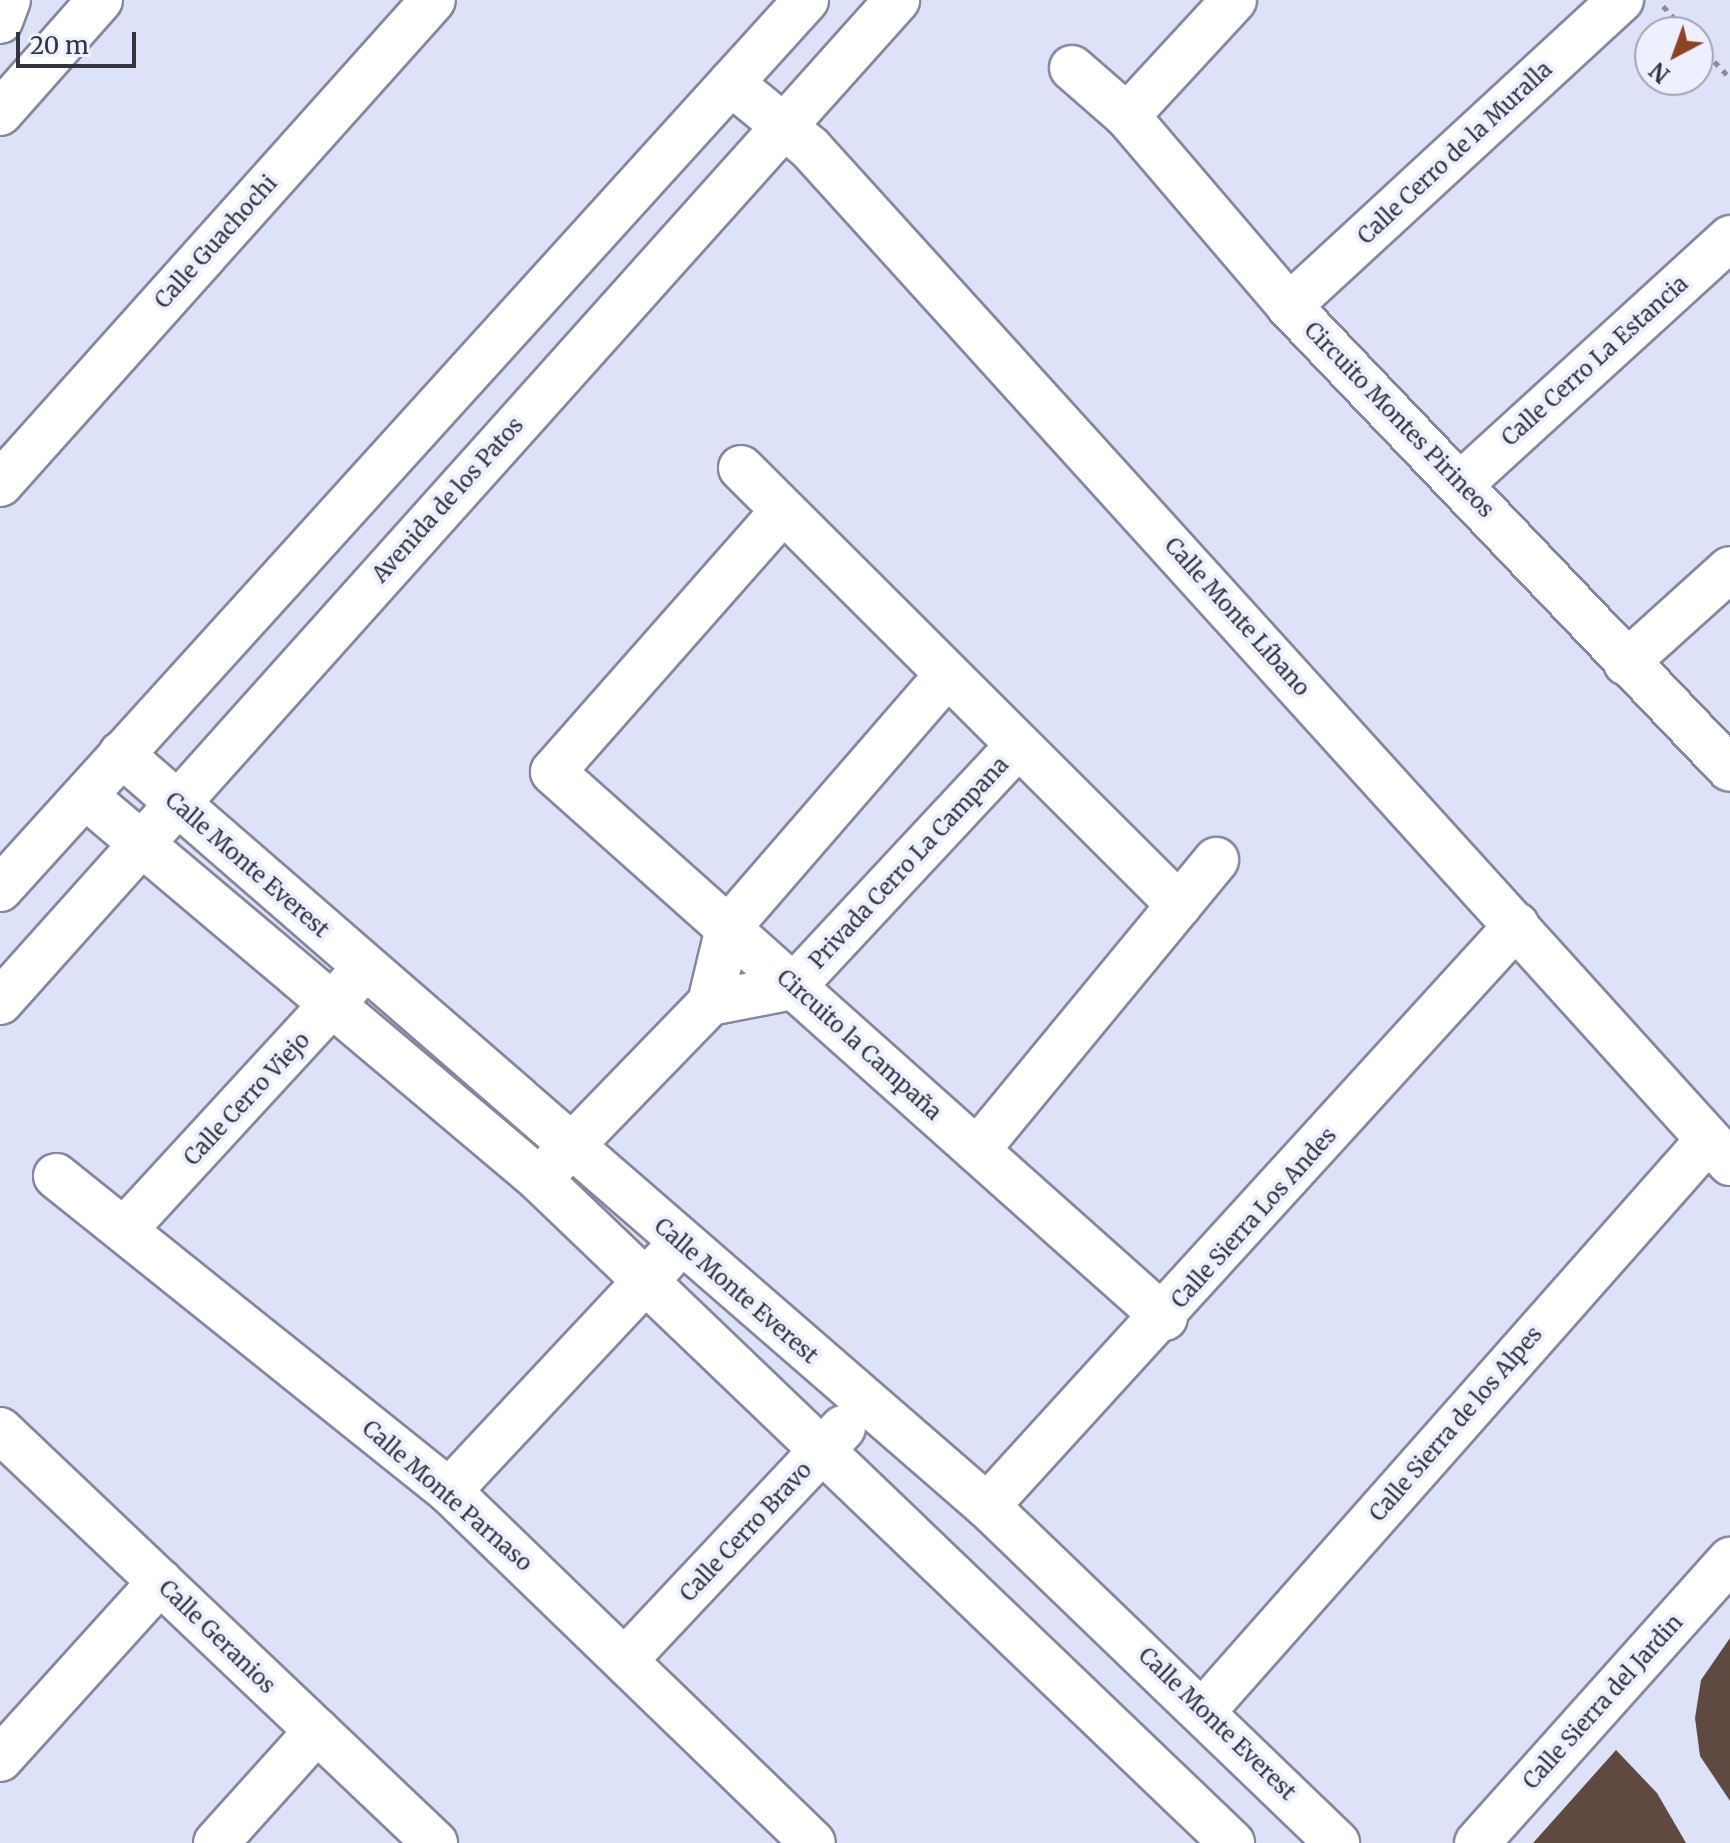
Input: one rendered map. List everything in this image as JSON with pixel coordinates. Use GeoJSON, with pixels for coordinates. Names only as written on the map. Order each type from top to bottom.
{"type":"FeatureCollection","features":[{"type":"Feature","properties":{"kind":"street"},"geometry":{"type":"LineString","coordinates":[[0,21],[8,0]]}},
{"type":"Feature","properties":{"kind":"street"},"geometry":{"type":"LineString","coordinates":[[0,113],[100,0]]}},
{"type":"Feature","properties":{"kind":"street","name":"Calle Guachochi"},"geometry":{"type":"LineString","coordinates":[[0,484],[433,0]]}},
{"type":"Feature","properties":{"kind":"street"},"geometry":{"type":"LineString","coordinates":[[0,889],[806,0]]}},
{"type":"Feature","properties":{"kind":"street","name":"Avenida de los Patos"},"geometry":{"type":"LineString","coordinates":[[0,1002],[897,0]]}},
{"type":"Feature","properties":{"kind":"street"},"geometry":{"type":"LineString","coordinates":[[1127,116],[1234,0]]}},
{"type":"Feature","properties":{"kind":"street","name":"Calle Cerro de la Muralla"},"geometry":{"type":"LineString","coordinates":[[1289,306],[1621,0]]}},
{"type":"Feature","properties":{"kind":"street","name":"Circuito Montes Pirineos"},"geometry":{"type":"LineString","coordinates":[[1072,68],[1127,116],[1289,306],[1730,769]]}},
{"type":"Feature","properties":{"kind":"street","name":"Calle Monte Líbano"},"geometry":{"type":"LineString","coordinates":[[731,83],[783,126],[1517,925],[1719,1152]]}},
{"type":"Feature","properties":{"kind":"street","name":"Calle Cerro La Estancia"},"geometry":{"type":"LineString","coordinates":[[1461,484],[1730,238]]}},
{"type":"Feature","properties":{"kind":"street","name":"Privada Cerro La Campana"},"geometry":{"type":"LineString","coordinates":[[741,468],[1017,747],[1179,905]]}},
{"type":"Feature","properties":{"kind":"street","name":"Circuito la Campaña"},"geometry":{"type":"LineString","coordinates":[[782,512],[553,772],[1165,1318]]}},
{"type":"Feature","properties":{"kind":"street"},"geometry":{"type":"LineString","coordinates":[[1626,663],[1730,569]]}},
{"type":"Feature","properties":{"kind":"street"},"geometry":{"type":"LineString","coordinates":[[539,1179],[710,1003],[728,928],[946,676]]}},
{"type":"Feature","properties":{"kind":"street","name":"Privada Cerro La Campana"},"geometry":{"type":"LineString","coordinates":[[710,1003],[793,987],[1017,747]]}},
{"type":"Feature","properties":{"kind":"street","name":"Calle Monte Everest"},"geometry":{"type":"LineString","coordinates":[[121,754],[865,1404],[987,1506],[1205,1709],[1337,1843]]}},
{"type":"Feature","properties":{"kind":"street"},"geometry":{"type":"LineString","coordinates":[[85,796],[337,1002],[539,1179],[1035,1647],[1232,1843]]}},
{"type":"Feature","properties":{"kind":"street"},"geometry":{"type":"LineString","coordinates":[[977,1150],[1216,860]]}},
{"type":"Feature","properties":{"kind":"street","name":"Calle Sierra Los Andes"},"geometry":{"type":"LineString","coordinates":[[987,1506],[1165,1318],[1517,925]]}},
{"type":"Feature","properties":{"kind":"street","name":"Calle Cerro Viejo"},"geometry":{"type":"LineString","coordinates":[[126,1228],[337,1002],[365,967]]}},
{"type":"Feature","properties":{"kind":"street","name":"Calle Sierra de los Alpes"},"geometry":{"type":"LineString","coordinates":[[1205,1709],[1719,1152]]}},
{"type":"Feature","properties":{"kind":"street","name":"Calle Monte Parnaso"},"geometry":{"type":"LineString","coordinates":[[56,1176],[126,1228],[449,1491],[813,1843]]}},
{"type":"Feature","properties":{"kind":"street"},"geometry":{"type":"LineString","coordinates":[[449,1491],[680,1243]]}},
{"type":"Feature","properties":{"kind":"street","name":"Calle Cerro Bravo"},"geometry":{"type":"LineString","coordinates":[[626,1659],[865,1404]]}},
{"type":"Feature","properties":{"kind":"street","name":"Calle Geranios"},"geometry":{"type":"LineString","coordinates":[[0,1430],[435,1843]]}},
{"type":"Feature","properties":{"kind":"street","name":"Calle Sierra del Jardin"},"geometry":{"type":"LineString","coordinates":[[1477,1843],[1730,1560]]}},
{"type":"Feature","properties":{"kind":"street"},"geometry":{"type":"LineString","coordinates":[[0,1759],[160,1582]]}},
{"type":"Feature","properties":{"kind":"street"},"geometry":{"type":"LineString","coordinates":[[1035,1647],[1081,1595]]}},
{"type":"Feature","properties":{"kind":"street"},"geometry":{"type":"LineString","coordinates":[[216,1843],[317,1731]]}},
{"type":"Feature","properties":{"kind":"path"},"geometry":{"type":"LineString","coordinates":[[1657,0],[1672,16]]}},
{"type":"Feature","properties":{"kind":"path"},"geometry":{"type":"LineString","coordinates":[[1714,61],[1730,78]]}},
{"type":"Feature","properties":{"kind":"building"},"geometry":{"type":"Polygon","coordinates":[[[1730,1638],[1730,1801],[1700,1756],[1695,1718],[1701,1680],[1730,1638]]]}},
{"type":"Feature","properties":{"kind":"building"},"geometry":{"type":"Polygon","coordinates":[[[1616,1750],[1657,1793],[1686,1843],[1533,1843],[1616,1750]]]}}]}
